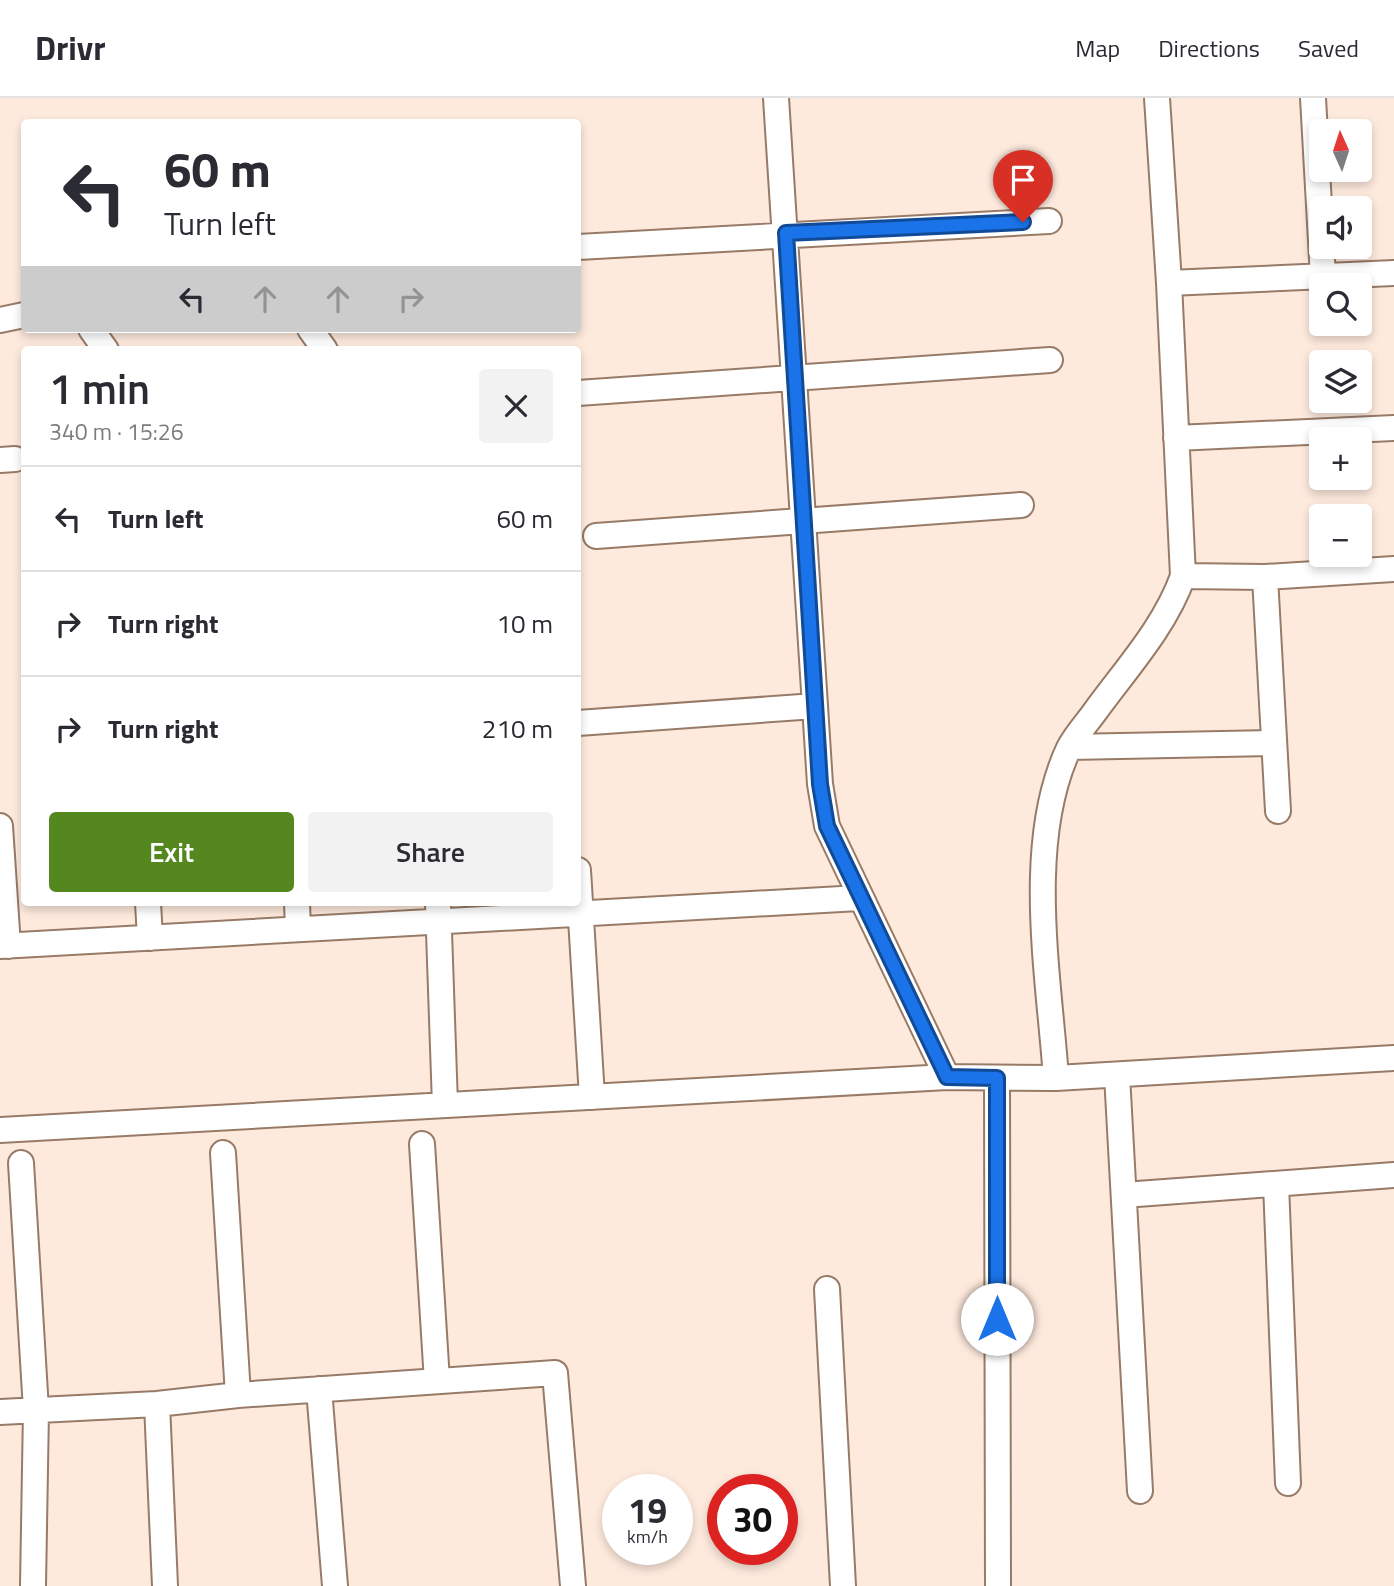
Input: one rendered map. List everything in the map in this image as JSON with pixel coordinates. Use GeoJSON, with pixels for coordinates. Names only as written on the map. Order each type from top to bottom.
{"type":"FeatureCollection","features":[{"type":"Feature","properties":{"kind":"street"},"geometry":{"type":"LineString","coordinates":[[776,98],[820,784],[827,826],[859,898],[947,1077]]}},
{"type":"Feature","properties":{"kind":"street"},"geometry":{"type":"LineString","coordinates":[[1056,1078],[1045,929],[1045,855],[1051,803],[1070,747],[1169,610],[1183,576],[1170,283],[1157,98]]}},
{"type":"Feature","properties":{"kind":"street"},"geometry":{"type":"LineString","coordinates":[[1313,98],[1323,273]]}},
{"type":"Feature","properties":{"kind":"street"},"geometry":{"type":"LineString","coordinates":[[581,247],[786,233],[1049,221]]}},
{"type":"Feature","properties":{"kind":"street"},"geometry":{"type":"LineString","coordinates":[[1372,274],[1394,273]]}},
{"type":"Feature","properties":{"kind":"street"},"geometry":{"type":"LineString","coordinates":[[1170,283],[1309,278]]}},
{"type":"Feature","properties":{"kind":"street"},"geometry":{"type":"LineString","coordinates":[[0,320],[21,316]]}},
{"type":"Feature","properties":{"kind":"street"},"geometry":{"type":"LineString","coordinates":[[581,393],[1050,360]]}},
{"type":"Feature","properties":{"kind":"street"},"geometry":{"type":"LineString","coordinates":[[1176,438],[1394,428]]}},
{"type":"Feature","properties":{"kind":"street"},"geometry":{"type":"LineString","coordinates":[[596,536],[804,523],[1021,505]]}},
{"type":"Feature","properties":{"kind":"street"},"geometry":{"type":"LineString","coordinates":[[1183,576],[1265,576],[1394,569]]}},
{"type":"Feature","properties":{"kind":"street"},"geometry":{"type":"LineString","coordinates":[[1265,576],[1278,811]]}},
{"type":"Feature","properties":{"kind":"street"},"geometry":{"type":"LineString","coordinates":[[581,723],[815,706]]}},
{"type":"Feature","properties":{"kind":"street"},"geometry":{"type":"LineString","coordinates":[[1070,747],[1274,743]]}},
{"type":"Feature","properties":{"kind":"street"},"geometry":{"type":"LineString","coordinates":[[0,826],[4,946],[298,929],[438,912],[580,914],[859,898]]}},
{"type":"Feature","properties":{"kind":"street"},"geometry":{"type":"LineString","coordinates":[[148,906],[150,938]]}},
{"type":"Feature","properties":{"kind":"street"},"geometry":{"type":"LineString","coordinates":[[297,906],[298,929]]}},
{"type":"Feature","properties":{"kind":"street"},"geometry":{"type":"LineString","coordinates":[[580,906],[592,1097]]}},
{"type":"Feature","properties":{"kind":"street"},"geometry":{"type":"LineString","coordinates":[[438,912],[445,1105]]}},
{"type":"Feature","properties":{"kind":"street"},"geometry":{"type":"LineString","coordinates":[[0,1130],[947,1077],[1056,1078],[1394,1058]]}},
{"type":"Feature","properties":{"kind":"street"},"geometry":{"type":"LineString","coordinates":[[1117,1075],[1140,1490]]}},
{"type":"Feature","properties":{"kind":"street"},"geometry":{"type":"LineString","coordinates":[[997,1078],[998,1586]]}},
{"type":"Feature","properties":{"kind":"street"},"geometry":{"type":"LineString","coordinates":[[422,1144],[437,1381]]}},
{"type":"Feature","properties":{"kind":"street"},"geometry":{"type":"LineString","coordinates":[[223,1153],[238,1395]]}},
{"type":"Feature","properties":{"kind":"street"},"geometry":{"type":"LineString","coordinates":[[21,1163],[36,1409],[33,1586]]}},
{"type":"Feature","properties":{"kind":"street"},"geometry":{"type":"LineString","coordinates":[[1124,1195],[1394,1175]]}},
{"type":"Feature","properties":{"kind":"street"},"geometry":{"type":"LineString","coordinates":[[1276,1184],[1288,1483]]}},
{"type":"Feature","properties":{"kind":"street"},"geometry":{"type":"LineString","coordinates":[[827,1289],[843,1586]]}},
{"type":"Feature","properties":{"kind":"street"},"geometry":{"type":"LineString","coordinates":[[0,1412],[156,1404],[238,1395],[555,1373],[573,1586]]}},
{"type":"Feature","properties":{"kind":"street"},"geometry":{"type":"LineString","coordinates":[[319,1390],[335,1586]]}},
{"type":"Feature","properties":{"kind":"street"},"geometry":{"type":"LineString","coordinates":[[156,1404],[165,1586]]}},
{"type":"Feature","properties":{"kind":"route"},"geometry":{"type":"LineString","coordinates":[[997,1319],[997,1078],[947,1077],[837,852],[827,826],[820,784],[786,233],[1023,222]]}}]}
